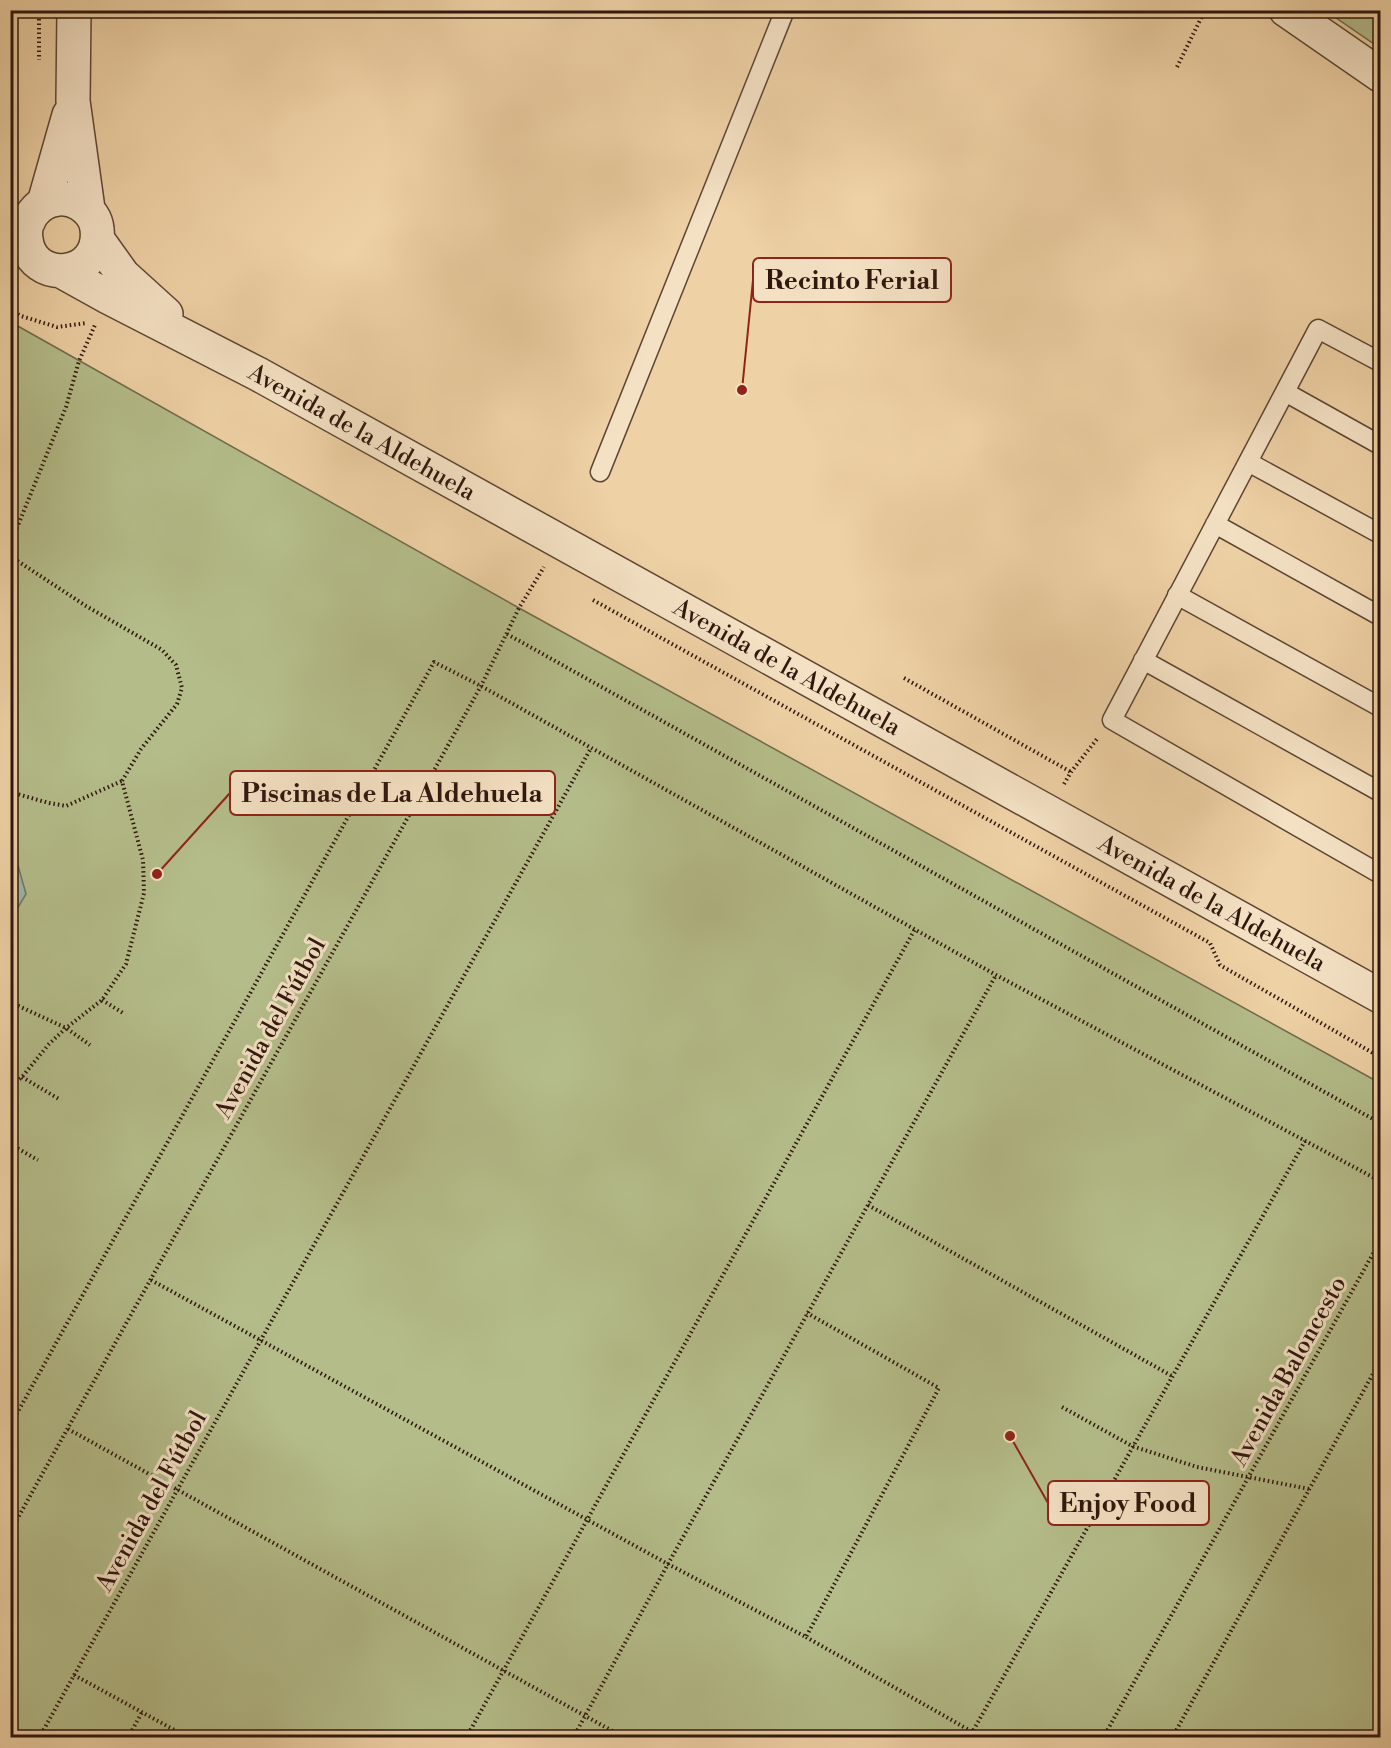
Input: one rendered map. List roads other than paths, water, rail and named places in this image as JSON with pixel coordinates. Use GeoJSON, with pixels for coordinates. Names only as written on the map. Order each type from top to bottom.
{"type":"FeatureCollection","features":[{"type":"Feature","properties":{"kind":"street"},"geometry":{"type":"LineString","coordinates":[[73,101],[27,225],[26,240],[32,257],[46,268],[63,272],[80,267],[92,255],[98,240],[96,223],[88,209],[73,101],[74,10]]}},
{"type":"Feature","properties":{"kind":"street"},"geometry":{"type":"LineString","coordinates":[[1286,10],[1380,75]]}},
{"type":"Feature","properties":{"kind":"street"},"geometry":{"type":"LineString","coordinates":[[27,225],[59,198],[73,200],[88,209]]}},
{"type":"Feature","properties":{"kind":"street","name":"Avenida de la Aldehuela"},"geometry":{"type":"LineString","coordinates":[[98,240],[123,275],[194,339]]}},
{"type":"Feature","properties":{"kind":"street","name":"Avenida de la Aldehuela"},"geometry":{"type":"LineString","coordinates":[[63,272],[194,339],[1380,996]]}},
{"type":"Feature","properties":{"kind":"lane"},"geometry":{"type":"LineString","coordinates":[[600,472],[785,10]]}},
{"type":"Feature","properties":{"kind":"lane"},"geometry":{"type":"LineString","coordinates":[[1380,362],[1318,328],[1112,720],[1380,874]]}},
{"type":"Feature","properties":{"kind":"lane"},"geometry":{"type":"LineString","coordinates":[[1285,392],[1380,445]]}},
{"type":"Feature","properties":{"kind":"lane"},"geometry":{"type":"LineString","coordinates":[[1248,462],[1380,534]]}},
{"type":"Feature","properties":{"kind":"lane"},"geometry":{"type":"LineString","coordinates":[[1215,524],[1380,616]]}},
{"type":"Feature","properties":{"kind":"lane"},"geometry":{"type":"LineString","coordinates":[[1177,595],[1380,707]]}},
{"type":"Feature","properties":{"kind":"lane"},"geometry":{"type":"LineString","coordinates":[[1143,660],[1380,792]]}},
{"type":"Feature","properties":{"kind":"place","name":"Recinto Ferial"},"geometry":{"type":"Point","coordinates":[742,390]}},
{"type":"Feature","properties":{"kind":"place","name":"Piscinas de La Aldehuela"},"geometry":{"type":"Point","coordinates":[157,874]}},
{"type":"Feature","properties":{"kind":"place","name":"Enjoy Food"},"geometry":{"type":"Point","coordinates":[1010,1436]}}]}
